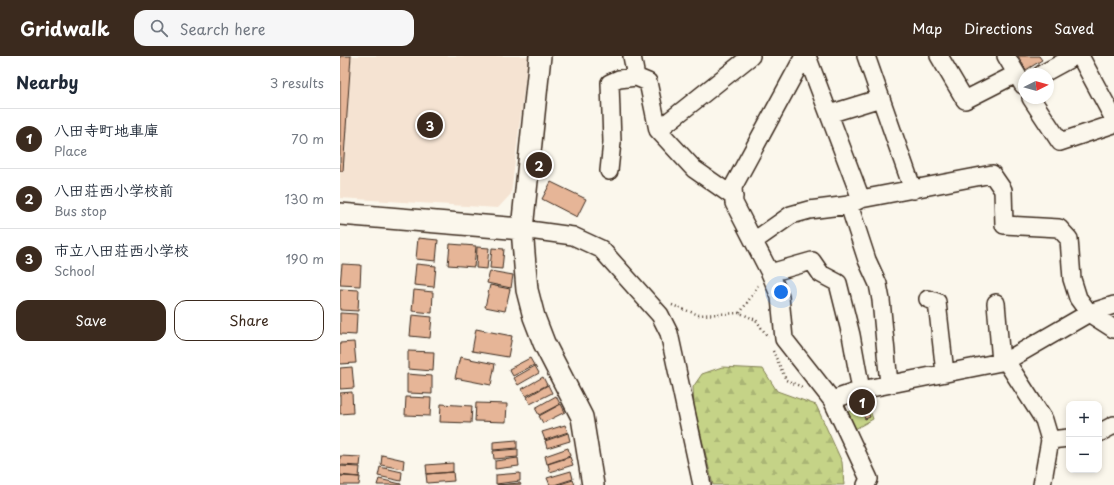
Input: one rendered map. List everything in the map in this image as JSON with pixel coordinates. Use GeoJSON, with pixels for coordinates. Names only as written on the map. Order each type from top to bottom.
{"type":"FeatureCollection","features":[{"type":"Feature","properties":{"kind":"street"},"geometry":{"type":"LineString","coordinates":[[540,56],[522,229],[527,290],[534,317],[544,342],[582,417],[593,485]]}},
{"type":"Feature","properties":{"kind":"street"},"geometry":{"type":"LineString","coordinates":[[632,56],[636,77]]}},
{"type":"Feature","properties":{"kind":"street"},"geometry":{"type":"LineString","coordinates":[[658,130],[750,56]]}},
{"type":"Feature","properties":{"kind":"street"},"geometry":{"type":"LineString","coordinates":[[804,56],[733,186],[734,203],[770,272],[780,297],[784,339],[829,396],[869,479],[866,485]]}},
{"type":"Feature","properties":{"kind":"street"},"geometry":{"type":"LineString","coordinates":[[807,56],[829,114],[855,202],[867,260],[878,284],[890,384]]}},
{"type":"Feature","properties":{"kind":"street"},"geometry":{"type":"LineString","coordinates":[[866,56],[913,190]]}},
{"type":"Feature","properties":{"kind":"street"},"geometry":{"type":"LineString","coordinates":[[938,56],[965,100],[1018,87]]}},
{"type":"Feature","properties":{"kind":"street"},"geometry":{"type":"LineString","coordinates":[[1006,56],[1018,76]]}},
{"type":"Feature","properties":{"kind":"street"},"geometry":{"type":"LineString","coordinates":[[1053,68],[1075,56]]}},
{"type":"Feature","properties":{"kind":"street"},"geometry":{"type":"LineString","coordinates":[[1080,56],[1114,119]]}},
{"type":"Feature","properties":{"kind":"street"},"geometry":{"type":"LineString","coordinates":[[609,171],[612,142],[610,83],[619,79],[636,77],[648,82],[658,130],[694,169],[734,197]]}},
{"type":"Feature","properties":{"kind":"street"},"geometry":{"type":"LineString","coordinates":[[829,114],[881,98]]}},
{"type":"Feature","properties":{"kind":"street"},"geometry":{"type":"LineString","coordinates":[[1036,104],[1060,142],[1114,124]]}},
{"type":"Feature","properties":{"kind":"street"},"geometry":{"type":"LineString","coordinates":[[754,242],[791,215],[809,210],[992,174],[1003,190],[1004,225],[1059,228],[1069,239],[1072,279],[1078,298],[1089,313],[1114,330]]}},
{"type":"Feature","properties":{"kind":"street"},"geometry":{"type":"LineString","coordinates":[[340,214],[522,229],[573,236],[601,249],[660,315],[669,333],[702,485]]}},
{"type":"Feature","properties":{"kind":"street"},"geometry":{"type":"LineString","coordinates":[[770,272],[812,261],[822,274],[838,283],[852,335],[861,390]]}},
{"type":"Feature","properties":{"kind":"street"},"geometry":{"type":"LineString","coordinates":[[928,299],[937,302],[945,373]]}},
{"type":"Feature","properties":{"kind":"street"},"geometry":{"type":"LineString","coordinates":[[996,303],[1004,362],[1044,420],[1050,440],[1042,485]]}},
{"type":"Feature","properties":{"kind":"street"},"geometry":{"type":"LineString","coordinates":[[829,396],[1004,362],[1089,313],[1114,305]]}},
{"type":"Feature","properties":{"kind":"street"},"geometry":{"type":"LineString","coordinates":[[1102,431],[1114,425]]}},
{"type":"Feature","properties":{"kind":"street"},"geometry":{"type":"LineString","coordinates":[[1050,440],[1066,438]]}},
{"type":"Feature","properties":{"kind":"path"},"geometry":{"type":"LineString","coordinates":[[740,313],[758,284],[770,272]]}},
{"type":"Feature","properties":{"kind":"path"},"geometry":{"type":"LineString","coordinates":[[672,305],[699,315],[740,313],[756,320],[770,340]]}},
{"type":"Feature","properties":{"kind":"path"},"geometry":{"type":"LineString","coordinates":[[772,347],[786,380],[829,396]]}},
{"type":"Feature","properties":{"kind":"shaded area"},"geometry":{"type":"Polygon","coordinates":[[[340,56],[528,56],[511,194],[498,208],[340,198],[340,56]]]}},
{"type":"Feature","properties":{"kind":"green space"},"geometry":{"type":"Polygon","coordinates":[[[722,367],[763,369],[777,391],[816,405],[842,462],[844,485],[713,485],[694,406],[693,387],[702,374],[722,367]]]}},
{"type":"Feature","properties":{"kind":"green space"},"geometry":{"type":"Polygon","coordinates":[[[868,405],[873,419],[855,429],[848,412],[868,405]]]}},
{"type":"Feature","properties":{"kind":"building"},"geometry":{"type":"Polygon","coordinates":[[[340,56],[351,56],[343,171],[340,171],[340,56]]]}},
{"type":"Feature","properties":{"kind":"building"},"geometry":{"type":"Polygon","coordinates":[[[1018,56],[1039,56],[1042,60],[1029,68],[1025,68],[1018,56]]]}},
{"type":"Feature","properties":{"kind":"building"},"geometry":{"type":"Polygon","coordinates":[[[551,182],[586,199],[577,217],[542,199],[551,182]]]}},
{"type":"Feature","properties":{"kind":"building"},"geometry":{"type":"Polygon","coordinates":[[[418,238],[438,240],[436,261],[416,259],[418,238]]]}},
{"type":"Feature","properties":{"kind":"building"},"geometry":{"type":"Polygon","coordinates":[[[450,244],[476,246],[474,267],[448,265],[450,244]]]}},
{"type":"Feature","properties":{"kind":"building"},"geometry":{"type":"Polygon","coordinates":[[[477,247],[489,248],[487,269],[476,268],[477,247]]]}},
{"type":"Feature","properties":{"kind":"building"},"geometry":{"type":"Polygon","coordinates":[[[492,248],[504,249],[502,269],[490,268],[492,248]]]}},
{"type":"Feature","properties":{"kind":"building"},"geometry":{"type":"Polygon","coordinates":[[[342,264],[361,265],[360,286],[340,285],[342,264]]]}},
{"type":"Feature","properties":{"kind":"building"},"geometry":{"type":"Polygon","coordinates":[[[416,264],[436,266],[434,287],[414,285],[416,264]]]}},
{"type":"Feature","properties":{"kind":"building"},"geometry":{"type":"Polygon","coordinates":[[[490,271],[513,275],[511,288],[487,283],[490,271]]]}},
{"type":"Feature","properties":{"kind":"building"},"geometry":{"type":"Polygon","coordinates":[[[490,285],[510,289],[505,311],[485,307],[490,285]]]}},
{"type":"Feature","properties":{"kind":"building"},"geometry":{"type":"Polygon","coordinates":[[[340,289],[359,290],[358,311],[340,310],[340,289]]]}},
{"type":"Feature","properties":{"kind":"building"},"geometry":{"type":"Polygon","coordinates":[[[414,290],[433,292],[432,313],[412,311],[414,290]]]}},
{"type":"Feature","properties":{"kind":"building"},"geometry":{"type":"Polygon","coordinates":[[[340,313],[357,314],[356,335],[340,334],[340,313]]]}},
{"type":"Feature","properties":{"kind":"building"},"geometry":{"type":"Polygon","coordinates":[[[412,315],[432,317],[430,338],[410,336],[412,315]]]}},
{"type":"Feature","properties":{"kind":"building"},"geometry":{"type":"Polygon","coordinates":[[[476,329],[512,336],[508,357],[472,351],[476,329]]]}},
{"type":"Feature","properties":{"kind":"building"},"geometry":{"type":"Polygon","coordinates":[[[354,342],[356,363],[340,364],[340,343],[354,342]]]}},
{"type":"Feature","properties":{"kind":"building"},"geometry":{"type":"Polygon","coordinates":[[[408,351],[434,352],[433,371],[408,369],[408,351]]]}},
{"type":"Feature","properties":{"kind":"building"},"geometry":{"type":"Polygon","coordinates":[[[460,357],[495,364],[491,385],[455,378],[460,357]]]}},
{"type":"Feature","properties":{"kind":"building"},"geometry":{"type":"Polygon","coordinates":[[[530,358],[534,365],[513,376],[509,369],[530,358]]]}},
{"type":"Feature","properties":{"kind":"building"},"geometry":{"type":"Polygon","coordinates":[[[535,366],[539,373],[518,385],[514,378],[535,366]]]}},
{"type":"Feature","properties":{"kind":"building"},"geometry":{"type":"Polygon","coordinates":[[[352,367],[354,388],[340,389],[340,368],[352,367]]]}},
{"type":"Feature","properties":{"kind":"building"},"geometry":{"type":"Polygon","coordinates":[[[407,374],[432,376],[432,394],[407,393],[407,374]]]}},
{"type":"Feature","properties":{"kind":"building"},"geometry":{"type":"Polygon","coordinates":[[[543,377],[547,385],[526,396],[522,389],[543,377]]]}},
{"type":"Feature","properties":{"kind":"building"},"geometry":{"type":"Polygon","coordinates":[[[548,385],[552,393],[530,404],[527,397],[548,385]]]}},
{"type":"Feature","properties":{"kind":"building"},"geometry":{"type":"Polygon","coordinates":[[[352,392],[353,413],[340,414],[340,393],[352,392]]]}},
{"type":"Feature","properties":{"kind":"building"},"geometry":{"type":"Polygon","coordinates":[[[872,395],[874,402],[853,409],[851,403],[872,395]]]}},
{"type":"Feature","properties":{"kind":"building"},"geometry":{"type":"Polygon","coordinates":[[[556,396],[560,404],[539,415],[535,408],[556,396]]]}},
{"type":"Feature","properties":{"kind":"building"},"geometry":{"type":"Polygon","coordinates":[[[406,397],[431,398],[430,416],[405,415],[406,397]]]}},
{"type":"Feature","properties":{"kind":"building"},"geometry":{"type":"Polygon","coordinates":[[[476,403],[507,404],[506,422],[475,421],[476,403]]]}},
{"type":"Feature","properties":{"kind":"building"},"geometry":{"type":"Polygon","coordinates":[[[441,404],[472,406],[471,423],[440,422],[441,404]]]}},
{"type":"Feature","properties":{"kind":"building"},"geometry":{"type":"Polygon","coordinates":[[[561,404],[565,412],[543,423],[539,416],[561,404]]]}},
{"type":"Feature","properties":{"kind":"building"},"geometry":{"type":"Polygon","coordinates":[[[866,407],[870,417],[865,419],[861,409],[866,407]]]}},
{"type":"Feature","properties":{"kind":"building"},"geometry":{"type":"Polygon","coordinates":[[[565,425],[568,432],[545,440],[542,432],[565,425]]]}},
{"type":"Feature","properties":{"kind":"building"},"geometry":{"type":"Polygon","coordinates":[[[568,433],[570,441],[547,448],[545,441],[568,433]]]}},
{"type":"Feature","properties":{"kind":"building"},"geometry":{"type":"Polygon","coordinates":[[[517,440],[517,448],[493,450],[493,442],[517,440]]]}},
{"type":"Feature","properties":{"kind":"building"},"geometry":{"type":"Polygon","coordinates":[[[568,448],[570,456],[547,464],[545,456],[568,448]]]}},
{"type":"Feature","properties":{"kind":"building"},"geometry":{"type":"Polygon","coordinates":[[[518,449],[518,457],[494,459],[493,451],[518,449]]]}},
{"type":"Feature","properties":{"kind":"building"},"geometry":{"type":"Polygon","coordinates":[[[382,455],[404,460],[403,469],[381,465],[382,455]]]}},
{"type":"Feature","properties":{"kind":"building"},"geometry":{"type":"Polygon","coordinates":[[[340,456],[361,457],[360,466],[340,465],[340,456]]]}},
{"type":"Feature","properties":{"kind":"building"},"geometry":{"type":"Polygon","coordinates":[[[570,457],[573,465],[550,472],[548,464],[570,457]]]}},
{"type":"Feature","properties":{"kind":"building"},"geometry":{"type":"Polygon","coordinates":[[[518,458],[519,466],[495,469],[495,461],[518,458]]]}},
{"type":"Feature","properties":{"kind":"building"},"geometry":{"type":"Polygon","coordinates":[[[453,463],[453,472],[427,474],[426,465],[453,463]]]}},
{"type":"Feature","properties":{"kind":"building"},"geometry":{"type":"Polygon","coordinates":[[[340,466],[360,467],[359,477],[340,475],[340,466]]]}},
{"type":"Feature","properties":{"kind":"building"},"geometry":{"type":"Polygon","coordinates":[[[380,467],[402,472],[401,481],[378,476],[380,467]]]}},
{"type":"Feature","properties":{"kind":"building"},"geometry":{"type":"Polygon","coordinates":[[[571,471],[573,479],[550,485],[547,478],[571,471]]]}},
{"type":"Feature","properties":{"kind":"building"},"geometry":{"type":"Polygon","coordinates":[[[453,472],[454,481],[427,483],[426,474],[453,472]]]}},
{"type":"Feature","properties":{"kind":"building"},"geometry":{"type":"Polygon","coordinates":[[[520,473],[520,481],[496,484],[496,475],[520,473]]]}},
{"type":"Feature","properties":{"kind":"building"},"geometry":{"type":"Polygon","coordinates":[[[340,476],[360,477],[359,485],[340,485],[340,476]]]}},
{"type":"Feature","properties":{"kind":"building"},"geometry":{"type":"Polygon","coordinates":[[[379,479],[401,484],[401,485],[377,485],[379,479]]]}},
{"type":"Feature","properties":{"kind":"building"},"geometry":{"type":"Polygon","coordinates":[[[573,480],[575,485],[557,485],[573,480]]]}},
{"type":"Feature","properties":{"kind":"building"},"geometry":{"type":"Polygon","coordinates":[[[520,483],[521,485],[497,485],[520,483]]]}},
{"type":"Feature","properties":{"kind":"place","name":"市立八田荘西小学校"},"geometry":{"type":"Point","coordinates":[430,125]}},
{"type":"Feature","properties":{"kind":"place","name":"八田荘西小学校前"},"geometry":{"type":"Point","coordinates":[539,165]}},
{"type":"Feature","properties":{"kind":"place","name":"八田寺町地車庫"},"geometry":{"type":"Point","coordinates":[862,402]}}]}
